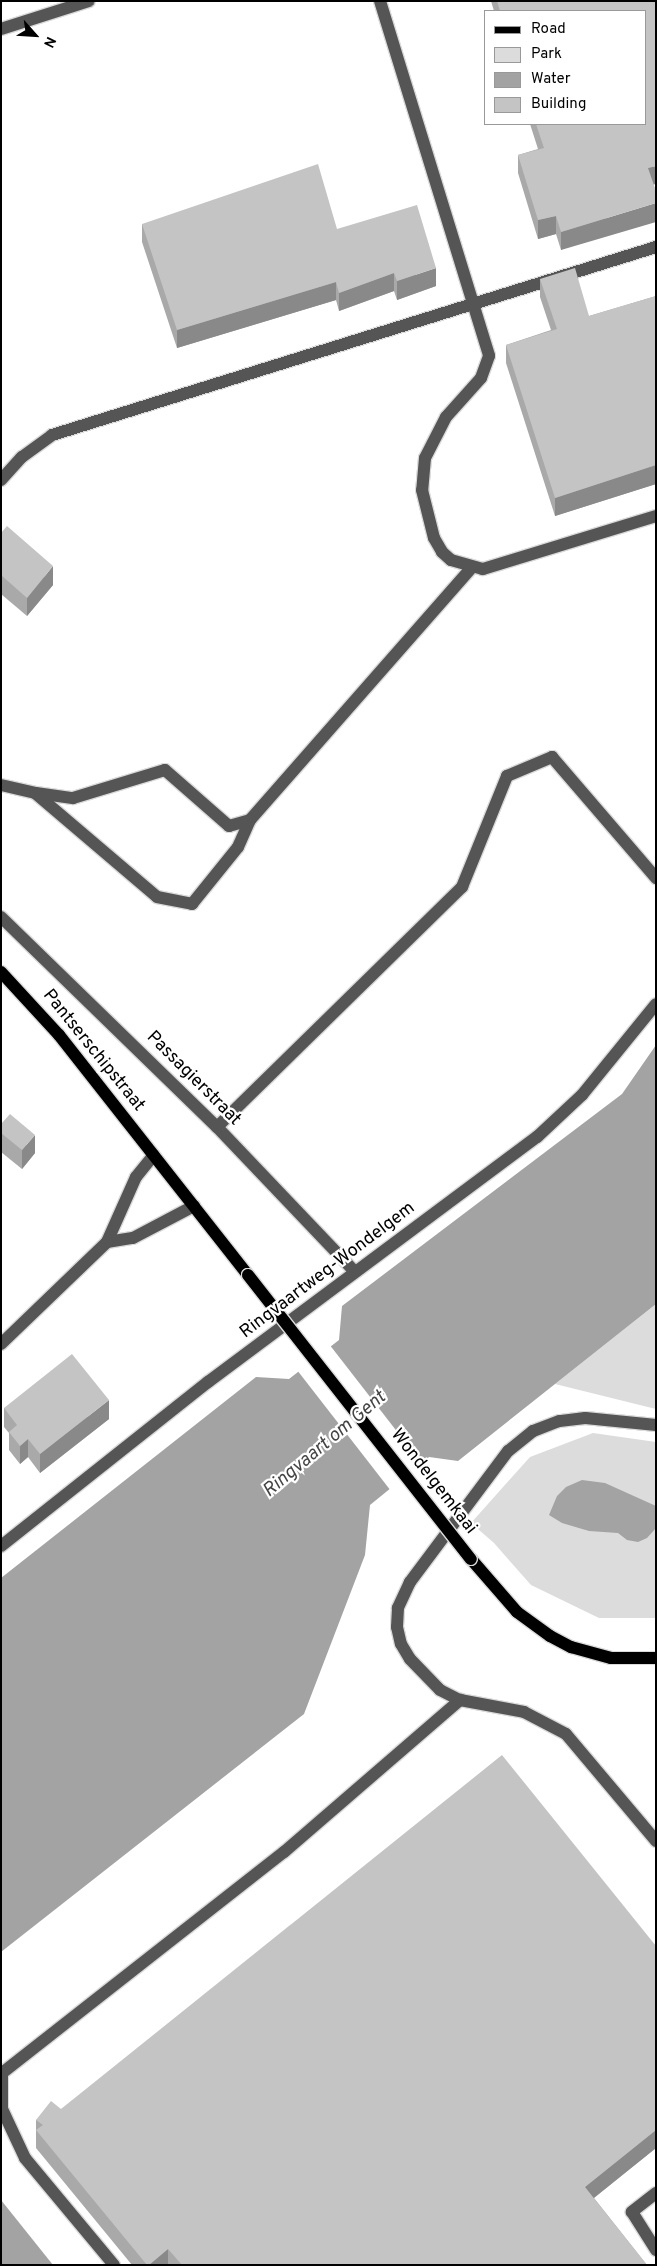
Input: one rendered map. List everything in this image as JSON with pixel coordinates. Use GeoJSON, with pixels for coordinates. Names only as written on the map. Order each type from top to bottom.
{"type":"FeatureCollection","features":[{"type":"Feature","properties":{"kind":"main road","name":"Pantserschipstraat"},"geometry":{"type":"LineString","coordinates":[[1,972],[59,1035],[154,1155]]}},
{"type":"Feature","properties":{"kind":"main road","name":"Wondelgemkaai"},"geometry":{"type":"LineString","coordinates":[[154,1155],[470,1559],[517,1612],[550,1636],[571,1647],[611,1658],[656,1658]]}},
{"type":"Feature","properties":{"kind":"street"},"geometry":{"type":"LineString","coordinates":[[1,29],[89,1]]}},
{"type":"Feature","properties":{"kind":"street"},"geometry":{"type":"LineString","coordinates":[[380,1],[488,356],[487,367],[436,433],[422,474],[434,538],[442,552],[451,560],[472,567],[496,567],[656,516]]}},
{"type":"Feature","properties":{"kind":"street"},"geometry":{"type":"LineString","coordinates":[[1,480],[22,457],[52,435],[656,247]]}},
{"type":"Feature","properties":{"kind":"street"},"geometry":{"type":"LineString","coordinates":[[36,793],[157,897],[192,904],[238,847],[250,820],[472,567]]}},
{"type":"Feature","properties":{"kind":"street"},"geometry":{"type":"LineString","coordinates":[[217,1127],[462,887],[507,776],[552,757],[656,878]]}},
{"type":"Feature","properties":{"kind":"street"},"geometry":{"type":"LineString","coordinates":[[1,785],[36,793],[74,798],[165,770],[229,826],[250,820]]}},
{"type":"Feature","properties":{"kind":"street","name":"Passagierstraat"},"geometry":{"type":"LineString","coordinates":[[1,917],[217,1127],[287,1198],[355,1272]]}},
{"type":"Feature","properties":{"kind":"street","name":"Ringvaartweg-Wondelgem"},"geometry":{"type":"LineString","coordinates":[[1,1546],[208,1382],[537,1137],[582,1096],[656,1004]]}},
{"type":"Feature","properties":{"kind":"street"},"geometry":{"type":"LineString","coordinates":[[1,1344],[107,1242],[136,1177],[154,1155]]}},
{"type":"Feature","properties":{"kind":"street"},"geometry":{"type":"LineString","coordinates":[[107,1242],[133,1238],[194,1206]]}},
{"type":"Feature","properties":{"kind":"street"},"geometry":{"type":"LineString","coordinates":[[656,1425],[585,1418],[559,1421],[533,1431],[508,1451],[410,1582],[398,1608],[401,1644],[410,1659],[440,1690],[460,1700],[524,1712],[566,1734],[656,1841]]}},
{"type":"Feature","properties":{"kind":"street"},"geometry":{"type":"LineString","coordinates":[[114,2265],[25,2158],[2,2109],[2,2073],[284,1852],[460,1700]]}},
{"type":"Feature","properties":{"kind":"street"},"geometry":{"type":"LineString","coordinates":[[656,2193],[632,2212],[656,2250]]}},
{"type":"Feature","properties":{"kind":"green space"},"geometry":{"type":"Polygon","coordinates":[[[656,1304],[656,1409],[555,1384],[656,1304]]]}},
{"type":"Feature","properties":{"kind":"green space"},"geometry":{"type":"Polygon","coordinates":[[[593,1433],[656,1442],[656,1618],[599,1618],[531,1585],[494,1543],[471,1523],[530,1457],[593,1433]]]}},
{"type":"Feature","properties":{"kind":"water","name":"Ringvaart om Gent"},"geometry":{"type":"Polygon","coordinates":[[[656,1045],[656,1304],[458,1461],[429,1457],[370,1505],[365,1555],[304,1714],[1,1952],[1,1578],[256,1377],[289,1379],[339,1340],[342,1306],[622,1094],[656,1045]]]}},
{"type":"Feature","properties":{"kind":"water"},"geometry":{"type":"Polygon","coordinates":[[[582,1480],[605,1483],[656,1506],[656,1528],[647,1538],[638,1542],[627,1540],[618,1533],[589,1531],[562,1523],[549,1515],[557,1496],[566,1487],[582,1480]]]}},
{"type":"Feature","properties":{"kind":"water"},"geometry":{"type":"Polygon","coordinates":[[[1,2200],[53,2265],[1,2265],[1,2200]]]}},
{"type":"Feature","properties":{"kind":"pier"},"geometry":{"type":"Polygon","coordinates":[[[329,1344],[423,1465],[391,1491],[297,1370],[329,1344]]]}},
{"type":"Feature","properties":{"kind":"building"},"geometry":{"type":"Polygon","coordinates":[[[497,1],[656,1],[656,166],[648,168],[656,191],[656,203],[561,232],[556,216],[538,220],[518,155],[544,148],[536,125],[647,125],[647,10],[500,10],[497,1]]]}},
{"type":"Feature","properties":{"kind":"building"},"geometry":{"type":"Polygon","coordinates":[[[318,164],[337,229],[417,205],[436,268],[397,281],[394,273],[339,293],[336,282],[177,330],[142,224],[318,164]]]}},
{"type":"Feature","properties":{"kind":"building"},"geometry":{"type":"Polygon","coordinates":[[[575,268],[589,316],[656,296],[656,465],[555,498],[506,345],[557,329],[540,279],[575,268]]]}},
{"type":"Feature","properties":{"kind":"building"},"geometry":{"type":"Polygon","coordinates":[[[7,526],[53,566],[27,598],[1,575],[1,533],[7,526]]]}},
{"type":"Feature","properties":{"kind":"building"},"geometry":{"type":"Polygon","coordinates":[[[10,1114],[35,1135],[22,1150],[1,1133],[1,1124],[10,1114]]]}},
{"type":"Feature","properties":{"kind":"building"},"geometry":{"type":"Polygon","coordinates":[[[72,1354],[109,1400],[40,1454],[28,1439],[20,1446],[9,1432],[17,1425],[4,1408],[72,1354]]]}},
{"type":"Feature","properties":{"kind":"building"},"geometry":{"type":"Polygon","coordinates":[[[502,1755],[656,1946],[656,2130],[585,2187],[647,2265],[182,2265],[168,2249],[147,2265],[36,2130],[43,2125],[36,2120],[51,2101],[61,2109],[502,1755]]]}}]}
